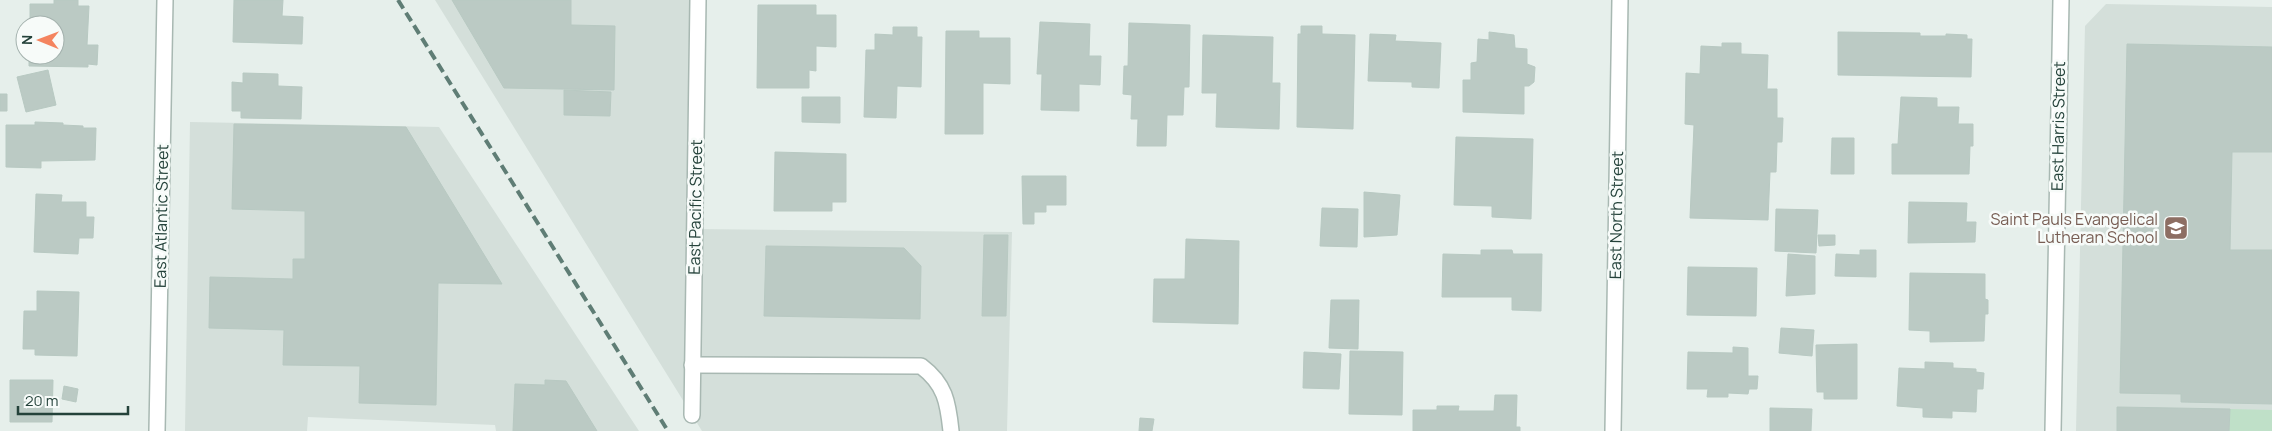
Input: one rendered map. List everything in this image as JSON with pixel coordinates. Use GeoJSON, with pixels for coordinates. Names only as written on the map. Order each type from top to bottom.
{"type":"FeatureCollection","features":[{"type":"Feature","properties":{"kind":"street","name":"East Atlantic Street"},"geometry":{"type":"LineString","coordinates":[[156,431],[165,0]]}},
{"type":"Feature","properties":{"kind":"street","name":"East Pacific Street"},"geometry":{"type":"LineString","coordinates":[[692,414],[698,0]]}},
{"type":"Feature","properties":{"kind":"street","name":"East North Street"},"geometry":{"type":"LineString","coordinates":[[1613,431],[1620,0]]}},
{"type":"Feature","properties":{"kind":"street","name":"East Harris Street"},"geometry":{"type":"LineString","coordinates":[[2053,431],[2061,0]]}},
{"type":"Feature","properties":{"kind":"street"},"geometry":{"type":"LineString","coordinates":[[692,365],[921,366],[933,376],[946,396],[951,431]]}},
{"type":"Feature","properties":{"kind":"shaded area"},"geometry":{"type":"Polygon","coordinates":[[[435,0],[698,0],[694,229],[1012,232],[1007,431],[702,431],[435,0]]]}},
{"type":"Feature","properties":{"kind":"shaded area","name":"Saint Pauls Evangelical Lutheran School"},"geometry":{"type":"Polygon","coordinates":[[[2106,4],[2272,7],[2272,431],[2076,431],[2085,26],[2106,4]]]}},
{"type":"Feature","properties":{"kind":"shaded area"},"geometry":{"type":"Polygon","coordinates":[[[190,122],[439,127],[639,431],[496,431],[495,425],[308,417],[307,431],[185,431],[190,122]]]}},
{"type":"Feature","properties":{"kind":"green space"},"geometry":{"type":"Polygon","coordinates":[[[2230,409],[2272,410],[2272,431],[2229,431],[2230,409]]]}},
{"type":"Feature","properties":{"kind":"building"},"geometry":{"type":"Polygon","coordinates":[[[54,0],[78,0],[78,6],[89,6],[87,45],[98,45],[97,65],[88,64],[88,67],[29,66],[65,65],[65,15],[30,15],[30,4],[54,4],[54,0]]]}},
{"type":"Feature","properties":{"kind":"building"},"geometry":{"type":"Polygon","coordinates":[[[234,0],[283,0],[282,16],[303,17],[302,44],[233,42],[234,0]]]}},
{"type":"Feature","properties":{"kind":"building"},"geometry":{"type":"Polygon","coordinates":[[[452,0],[571,0],[571,25],[615,26],[614,90],[504,88],[452,0]]]}},
{"type":"Feature","properties":{"kind":"building"},"geometry":{"type":"Polygon","coordinates":[[[758,5],[816,5],[816,15],[836,15],[836,47],[816,46],[816,71],[809,70],[809,88],[757,88],[758,5]]]}},
{"type":"Feature","properties":{"kind":"building"},"geometry":{"type":"Polygon","coordinates":[[[1040,22],[1090,24],[1089,56],[1101,56],[1100,85],[1079,84],[1079,111],[1041,110],[1042,74],[1037,74],[1040,22]]]}},
{"type":"Feature","properties":{"kind":"building"},"geometry":{"type":"Polygon","coordinates":[[[1129,23],[1190,25],[1189,87],[1184,87],[1183,115],[1167,115],[1166,146],[1137,146],[1138,119],[1131,119],[1132,95],[1123,94],[1124,66],[1128,66],[1129,23]]]}},
{"type":"Feature","properties":{"kind":"building"},"geometry":{"type":"Polygon","coordinates":[[[1301,26],[1322,26],[1322,34],[1355,35],[1353,129],[1297,127],[1298,34],[1301,34],[1301,26]]]}},
{"type":"Feature","properties":{"kind":"building"},"geometry":{"type":"Polygon","coordinates":[[[893,27],[917,27],[917,37],[922,37],[921,87],[897,86],[896,118],[864,117],[866,50],[875,50],[875,34],[893,35],[893,27]]]}},
{"type":"Feature","properties":{"kind":"building"},"geometry":{"type":"Polygon","coordinates":[[[946,31],[979,31],[979,38],[1010,38],[1010,84],[983,83],[983,134],[945,134],[946,31]]]}},
{"type":"Feature","properties":{"kind":"building"},"geometry":{"type":"Polygon","coordinates":[[[1489,32],[1514,35],[1515,48],[1527,49],[1527,64],[1535,67],[1534,82],[1529,86],[1524,86],[1524,114],[1463,112],[1463,80],[1471,80],[1471,63],[1477,62],[1478,39],[1489,40],[1489,32]]]}},
{"type":"Feature","properties":{"kind":"building"},"geometry":{"type":"Polygon","coordinates":[[[1838,32],[1920,33],[1920,36],[1967,35],[1967,39],[1972,39],[1971,77],[1838,75],[1838,32]]]}},
{"type":"Feature","properties":{"kind":"building"},"geometry":{"type":"Polygon","coordinates":[[[1370,34],[1396,35],[1395,41],[1441,43],[1439,88],[1412,87],[1412,82],[1368,81],[1370,34]]]}},
{"type":"Feature","properties":{"kind":"building"},"geometry":{"type":"Polygon","coordinates":[[[1203,35],[1273,37],[1272,83],[1280,83],[1279,129],[1216,127],[1217,93],[1202,93],[1203,35]]]}},
{"type":"Feature","properties":{"kind":"building"},"geometry":{"type":"Polygon","coordinates":[[[1722,43],[1741,43],[1741,54],[1768,55],[1767,89],[1777,89],[1777,118],[1783,118],[1782,142],[1777,142],[1776,172],[1770,172],[1768,220],[1690,218],[1694,125],[1685,124],[1686,73],[1700,74],[1701,46],[1722,47],[1722,43]]]}},
{"type":"Feature","properties":{"kind":"building"},"geometry":{"type":"Polygon","coordinates":[[[2127,44],[2272,47],[2272,152],[2232,152],[2230,250],[2272,250],[2272,404],[2181,402],[2181,394],[2120,393],[2127,44]]]}},
{"type":"Feature","properties":{"kind":"building"},"geometry":{"type":"Polygon","coordinates":[[[48,70],[56,105],[26,112],[17,77],[48,70]]]}},
{"type":"Feature","properties":{"kind":"building"},"geometry":{"type":"Polygon","coordinates":[[[243,73],[278,74],[278,86],[302,87],[301,119],[241,118],[241,111],[232,111],[232,82],[243,83],[243,73]]]}},
{"type":"Feature","properties":{"kind":"building"},"geometry":{"type":"Polygon","coordinates":[[[564,90],[611,92],[610,116],[564,115],[564,90]]]}},
{"type":"Feature","properties":{"kind":"building"},"geometry":{"type":"Polygon","coordinates":[[[0,94],[7,94],[7,111],[0,111],[0,94]]]}},
{"type":"Feature","properties":{"kind":"building"},"geometry":{"type":"Polygon","coordinates":[[[802,97],[840,97],[840,123],[802,122],[802,97]]]}},
{"type":"Feature","properties":{"kind":"building"},"geometry":{"type":"Polygon","coordinates":[[[1901,97],[1937,98],[1937,107],[1959,107],[1958,124],[1973,124],[1973,146],[1970,146],[1969,174],[1892,174],[1892,144],[1898,144],[1901,97]]]}},
{"type":"Feature","properties":{"kind":"building"},"geometry":{"type":"Polygon","coordinates":[[[35,122],[63,123],[63,125],[96,128],[95,160],[41,161],[41,168],[6,167],[6,125],[35,125],[35,122]]]}},
{"type":"Feature","properties":{"kind":"building"},"geometry":{"type":"Polygon","coordinates":[[[234,124],[406,127],[502,284],[438,283],[436,405],[359,403],[360,366],[283,365],[284,330],[209,328],[210,277],[293,279],[293,259],[305,259],[305,211],[232,209],[234,124]]]}},
{"type":"Feature","properties":{"kind":"building"},"geometry":{"type":"Polygon","coordinates":[[[1456,137],[1533,139],[1531,219],[1492,217],[1492,206],[1454,205],[1456,137]]]}},
{"type":"Feature","properties":{"kind":"building"},"geometry":{"type":"Polygon","coordinates":[[[1832,138],[1854,138],[1854,174],[1831,174],[1832,138]]]}},
{"type":"Feature","properties":{"kind":"building"},"geometry":{"type":"Polygon","coordinates":[[[775,152],[846,154],[846,202],[832,202],[832,211],[774,211],[775,152]]]}},
{"type":"Feature","properties":{"kind":"building"},"geometry":{"type":"Polygon","coordinates":[[[1022,176],[1066,176],[1066,205],[1046,205],[1046,212],[1034,212],[1034,224],[1023,224],[1022,176]]]}},
{"type":"Feature","properties":{"kind":"building"},"geometry":{"type":"Polygon","coordinates":[[[1364,192],[1400,195],[1397,235],[1364,237],[1364,192]]]}},
{"type":"Feature","properties":{"kind":"building"},"geometry":{"type":"Polygon","coordinates":[[[36,194],[62,195],[61,202],[86,202],[86,217],[94,217],[93,238],[79,238],[78,254],[34,252],[36,194]]]}},
{"type":"Feature","properties":{"kind":"building"},"geometry":{"type":"Polygon","coordinates":[[[1909,202],[1967,203],[1966,222],[1976,222],[1975,242],[1908,243],[1909,202]]]}},
{"type":"Feature","properties":{"kind":"building"},"geometry":{"type":"Polygon","coordinates":[[[1322,208],[1358,209],[1357,247],[1320,246],[1322,208]]]}},
{"type":"Feature","properties":{"kind":"building"},"geometry":{"type":"Polygon","coordinates":[[[1776,209],[1818,210],[1816,253],[1775,251],[1776,209]]]}},
{"type":"Feature","properties":{"kind":"building"},"geometry":{"type":"Polygon","coordinates":[[[984,235],[1008,235],[1006,316],[982,316],[984,235]]]}},
{"type":"Feature","properties":{"kind":"building"},"geometry":{"type":"Polygon","coordinates":[[[1818,235],[1835,235],[1835,245],[1819,246],[1818,235]]]}},
{"type":"Feature","properties":{"kind":"building"},"geometry":{"type":"Polygon","coordinates":[[[1186,239],[1239,241],[1238,324],[1153,322],[1154,279],[1185,279],[1186,239]]]}},
{"type":"Feature","properties":{"kind":"building"},"geometry":{"type":"Polygon","coordinates":[[[766,246],[904,248],[921,266],[920,319],[764,316],[766,246]]]}},
{"type":"Feature","properties":{"kind":"building"},"geometry":{"type":"Polygon","coordinates":[[[1481,250],[1512,250],[1513,254],[1542,254],[1541,311],[1512,310],[1512,297],[1442,297],[1443,254],[1481,255],[1481,250]]]}},
{"type":"Feature","properties":{"kind":"building"},"geometry":{"type":"Polygon","coordinates":[[[1860,250],[1876,250],[1876,277],[1835,276],[1836,254],[1860,255],[1860,250]]]}},
{"type":"Feature","properties":{"kind":"building"},"geometry":{"type":"Polygon","coordinates":[[[1788,254],[1815,256],[1815,294],[1786,296],[1788,254]]]}},
{"type":"Feature","properties":{"kind":"building"},"geometry":{"type":"Polygon","coordinates":[[[1688,267],[1757,268],[1756,316],[1687,315],[1688,267]]]}},
{"type":"Feature","properties":{"kind":"building"},"geometry":{"type":"Polygon","coordinates":[[[1910,273],[1985,274],[1985,299],[1988,300],[1988,314],[1985,314],[1984,341],[1930,342],[1930,331],[1909,330],[1910,273]]]}},
{"type":"Feature","properties":{"kind":"building"},"geometry":{"type":"Polygon","coordinates":[[[37,291],[79,292],[77,356],[35,355],[35,349],[23,349],[24,311],[37,311],[37,291]]]}},
{"type":"Feature","properties":{"kind":"building"},"geometry":{"type":"Polygon","coordinates":[[[1331,300],[1359,300],[1358,349],[1329,348],[1331,300]]]}},
{"type":"Feature","properties":{"kind":"building"},"geometry":{"type":"Polygon","coordinates":[[[1781,328],[1814,330],[1812,356],[1779,353],[1781,328]]]}},
{"type":"Feature","properties":{"kind":"building"},"geometry":{"type":"Polygon","coordinates":[[[1857,344],[1857,399],[1824,399],[1824,392],[1817,392],[1816,345],[1857,344]]]}},
{"type":"Feature","properties":{"kind":"building"},"geometry":{"type":"Polygon","coordinates":[[[1733,347],[1748,348],[1748,376],[1758,376],[1757,389],[1749,389],[1748,394],[1728,393],[1728,397],[1707,397],[1708,389],[1687,389],[1688,352],[1733,353],[1733,347]]]}},
{"type":"Feature","properties":{"kind":"building"},"geometry":{"type":"Polygon","coordinates":[[[1350,351],[1403,352],[1402,415],[1349,414],[1350,351]]]}},
{"type":"Feature","properties":{"kind":"building"},"geometry":{"type":"Polygon","coordinates":[[[1304,352],[1341,354],[1339,389],[1303,388],[1304,352]]]}},
{"type":"Feature","properties":{"kind":"building"},"geometry":{"type":"Polygon","coordinates":[[[1925,362],[1953,363],[1953,368],[1976,369],[1976,372],[1984,373],[1983,389],[1977,389],[1976,412],[1952,411],[1952,418],[1923,417],[1923,408],[1897,406],[1899,368],[1925,369],[1925,362]]]}},
{"type":"Feature","properties":{"kind":"building"},"geometry":{"type":"Polygon","coordinates":[[[10,380],[53,380],[52,422],[10,422],[10,380]]]}},
{"type":"Feature","properties":{"kind":"building"},"geometry":{"type":"Polygon","coordinates":[[[545,380],[566,381],[597,431],[513,431],[515,384],[545,385],[545,380]]]}},
{"type":"Feature","properties":{"kind":"building"},"geometry":{"type":"Polygon","coordinates":[[[64,386],[78,389],[76,402],[62,399],[64,386]]]}},
{"type":"Feature","properties":{"kind":"building"},"geometry":{"type":"Polygon","coordinates":[[[1495,395],[1517,395],[1516,427],[1520,427],[1520,431],[1413,431],[1413,410],[1437,410],[1437,406],[1459,406],[1458,411],[1494,411],[1495,395]]]}},
{"type":"Feature","properties":{"kind":"building"},"geometry":{"type":"Polygon","coordinates":[[[2117,407],[2230,409],[2229,431],[2117,431],[2117,407]]]}},
{"type":"Feature","properties":{"kind":"building"},"geometry":{"type":"Polygon","coordinates":[[[1770,408],[1812,409],[1811,431],[1770,431],[1770,408]]]}},
{"type":"Feature","properties":{"kind":"building"},"geometry":{"type":"Polygon","coordinates":[[[1140,418],[1154,419],[1152,431],[1139,431],[1140,418]]]}},
{"type":"Feature","properties":{"kind":"railway"},"geometry":{"type":"LineString","coordinates":[[398,0],[668,431]]}},
{"type":"Feature","properties":{"kind":"place","name":"Saint Pauls Evangelical Lutheran School"},"geometry":{"type":"Point","coordinates":[2176,228]}}]}
